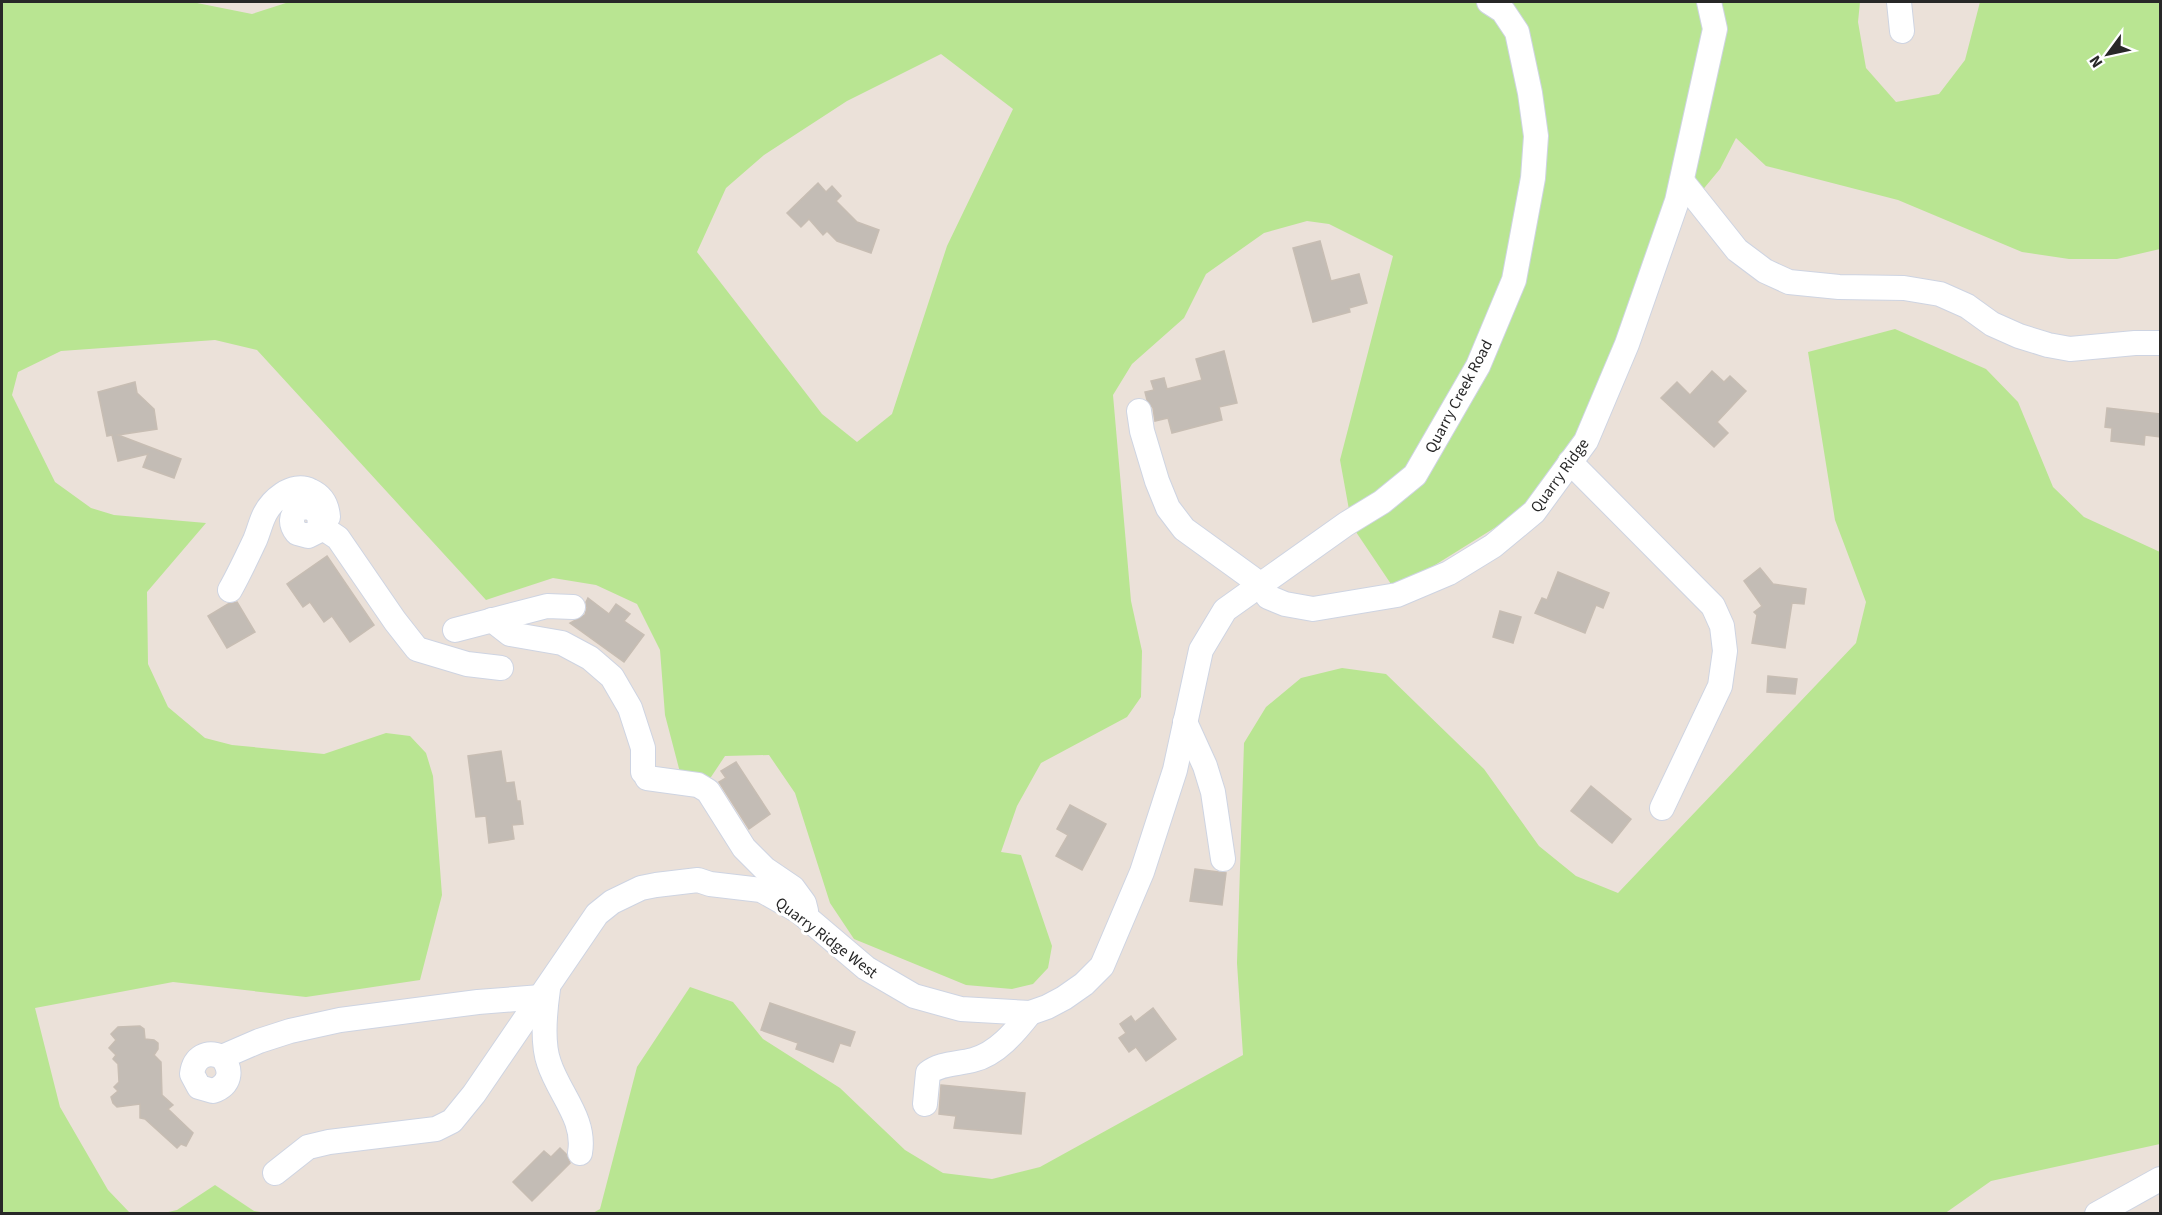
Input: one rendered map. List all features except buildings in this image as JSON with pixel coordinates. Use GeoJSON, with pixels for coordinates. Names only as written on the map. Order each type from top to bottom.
{"type":"FeatureCollection","features":[{"type":"Feature","properties":{"kind":"street","name":"Quarry Creek Road"},"geometry":{"type":"LineString","coordinates":[[1260,584],[1346,524],[1382,502],[1415,475],[1478,366],[1514,280],[1533,178],[1536,136],[1530,93],[1517,32],[1503,11],[1489,2]]}},
{"type":"Feature","properties":{"kind":"street","name":"Quarry Ridge"},"geometry":{"type":"LineString","coordinates":[[1139,411],[1142,431],[1168,508],[1184,529],[1260,584],[1268,597],[1285,604],[1313,609],[1397,595],[1449,573],[1493,546],[1534,512],[1586,441],[1627,344],[1682,181],[1715,29],[1709,2]]}},
{"type":"Feature","properties":{"kind":"street"},"geometry":{"type":"LineString","coordinates":[[1899,2],[1902,31]]}},
{"type":"Feature","properties":{"kind":"street"},"geometry":{"type":"LineString","coordinates":[[1682,181],[1737,250],[1766,271],[1789,282],[1839,287],[1904,288],[1940,294],[1967,306],[1992,324],[2019,336],[2070,349],[2160,343]]}},
{"type":"Feature","properties":{"kind":"street"},"geometry":{"type":"LineString","coordinates":[[1570,462],[1713,606],[1722,626],[1725,651],[1720,686],[1662,808]]}},
{"type":"Feature","properties":{"kind":"street"},"geometry":{"type":"LineString","coordinates":[[230,590],[258,534],[263,516],[276,499],[292,489],[302,488],[311,491],[325,502],[329,515],[321,526],[338,538],[377,596],[417,649],[467,664],[501,668]]}},
{"type":"Feature","properties":{"kind":"street","name":"Quarry Ridge West"},"geometry":{"type":"LineString","coordinates":[[274,1173],[308,1147],[329,1142],[436,1129],[452,1121],[474,1094],[603,907],[641,888],[698,880],[710,884],[760,890],[781,900],[808,919],[866,968],[914,996],[961,1009],[1030,1013],[1064,998],[1084,984],[1102,966],[1142,872],[1174,770],[1201,650],[1225,610],[1260,584]]}},
{"type":"Feature","properties":{"kind":"street"},"geometry":{"type":"LineString","coordinates":[[455,630],[547,606],[573,607]]}},
{"type":"Feature","properties":{"kind":"street"},"geometry":{"type":"LineString","coordinates":[[492,620],[510,634],[562,643],[590,658],[612,677],[630,708],[643,748],[645,775],[698,785],[708,791],[744,848],[765,869],[793,888],[804,903],[808,919]]}},
{"type":"Feature","properties":{"kind":"street"},"geometry":{"type":"LineString","coordinates":[[1185,722],[1205,766],[1213,792],[1223,859]]}},
{"type":"Feature","properties":{"kind":"street"},"geometry":{"type":"LineString","coordinates":[[222,1057],[290,1030],[340,1020],[544,992],[548,1062],[580,1127],[582,1140],[580,1153]]}},
{"type":"Feature","properties":{"kind":"street"},"geometry":{"type":"LineString","coordinates":[[925,1104],[928,1073],[934,1068],[975,1060],[989,1053],[1011,1036],[1030,1013]]}},
{"type":"Feature","properties":{"kind":"street"},"geometry":{"type":"LineString","coordinates":[[2097,1214],[2160,1179]]}},
{"type":"Feature","properties":{"kind":"green space"},"geometry":{"type":"Polygon","coordinates":[[[2,2],[192,2],[252,14],[289,2],[1860,2],[1858,22],[1866,68],[1896,102],[1939,94],[1965,60],[1980,2],[2160,2],[2160,249],[2117,259],[2069,259],[2022,252],[1898,200],[1766,166],[1736,138],[1720,169],[1666,234],[1552,492],[1395,590],[1352,526],[1340,460],[1393,256],[1329,224],[1307,221],[1264,233],[1206,274],[1184,318],[1132,364],[1113,395],[1131,601],[1142,651],[1141,697],[1127,717],[1041,763],[1017,806],[1001,852],[1021,855],[1052,946],[1048,968],[1033,984],[1012,989],[966,985],[854,939],[830,903],[795,793],[769,755],[725,756],[699,795],[682,780],[665,715],[660,650],[637,604],[596,585],[553,578],[486,600],[257,350],[215,340],[61,351],[18,372],[12,395],[55,482],[91,508],[114,515],[206,523],[147,592],[148,664],[168,707],[205,738],[232,745],[324,754],[386,733],[410,736],[426,753],[433,776],[442,895],[420,980],[306,997],[173,982],[35,1008],[60,1107],[108,1190],[130,1213],[2,1214],[2,2]],[[941,54],[847,101],[764,155],[726,188],[697,252],[822,414],[857,442],[892,414],[947,246],[1013,109],[941,54]]]}},
{"type":"Feature","properties":{"kind":"green space"},"geometry":{"type":"Polygon","coordinates":[[[1895,329],[1986,369],[2018,402],[2053,487],[2084,517],[2160,552],[2160,1144],[1991,1181],[1944,1214],[593,1213],[600,1209],[637,1067],[690,987],[733,1002],[763,1039],[840,1088],[905,1150],[943,1173],[992,1179],[1040,1167],[1243,1055],[1237,963],[1244,743],[1266,707],[1301,678],[1342,668],[1386,674],[1484,769],[1539,846],[1576,876],[1618,893],[1856,643],[1866,602],[1835,520],[1808,352],[1895,329]]]}},
{"type":"Feature","properties":{"kind":"green space"},"geometry":{"type":"Polygon","coordinates":[[[215,1185],[254,1211],[267,1213],[164,1213],[177,1210],[215,1185]]]}}]}
